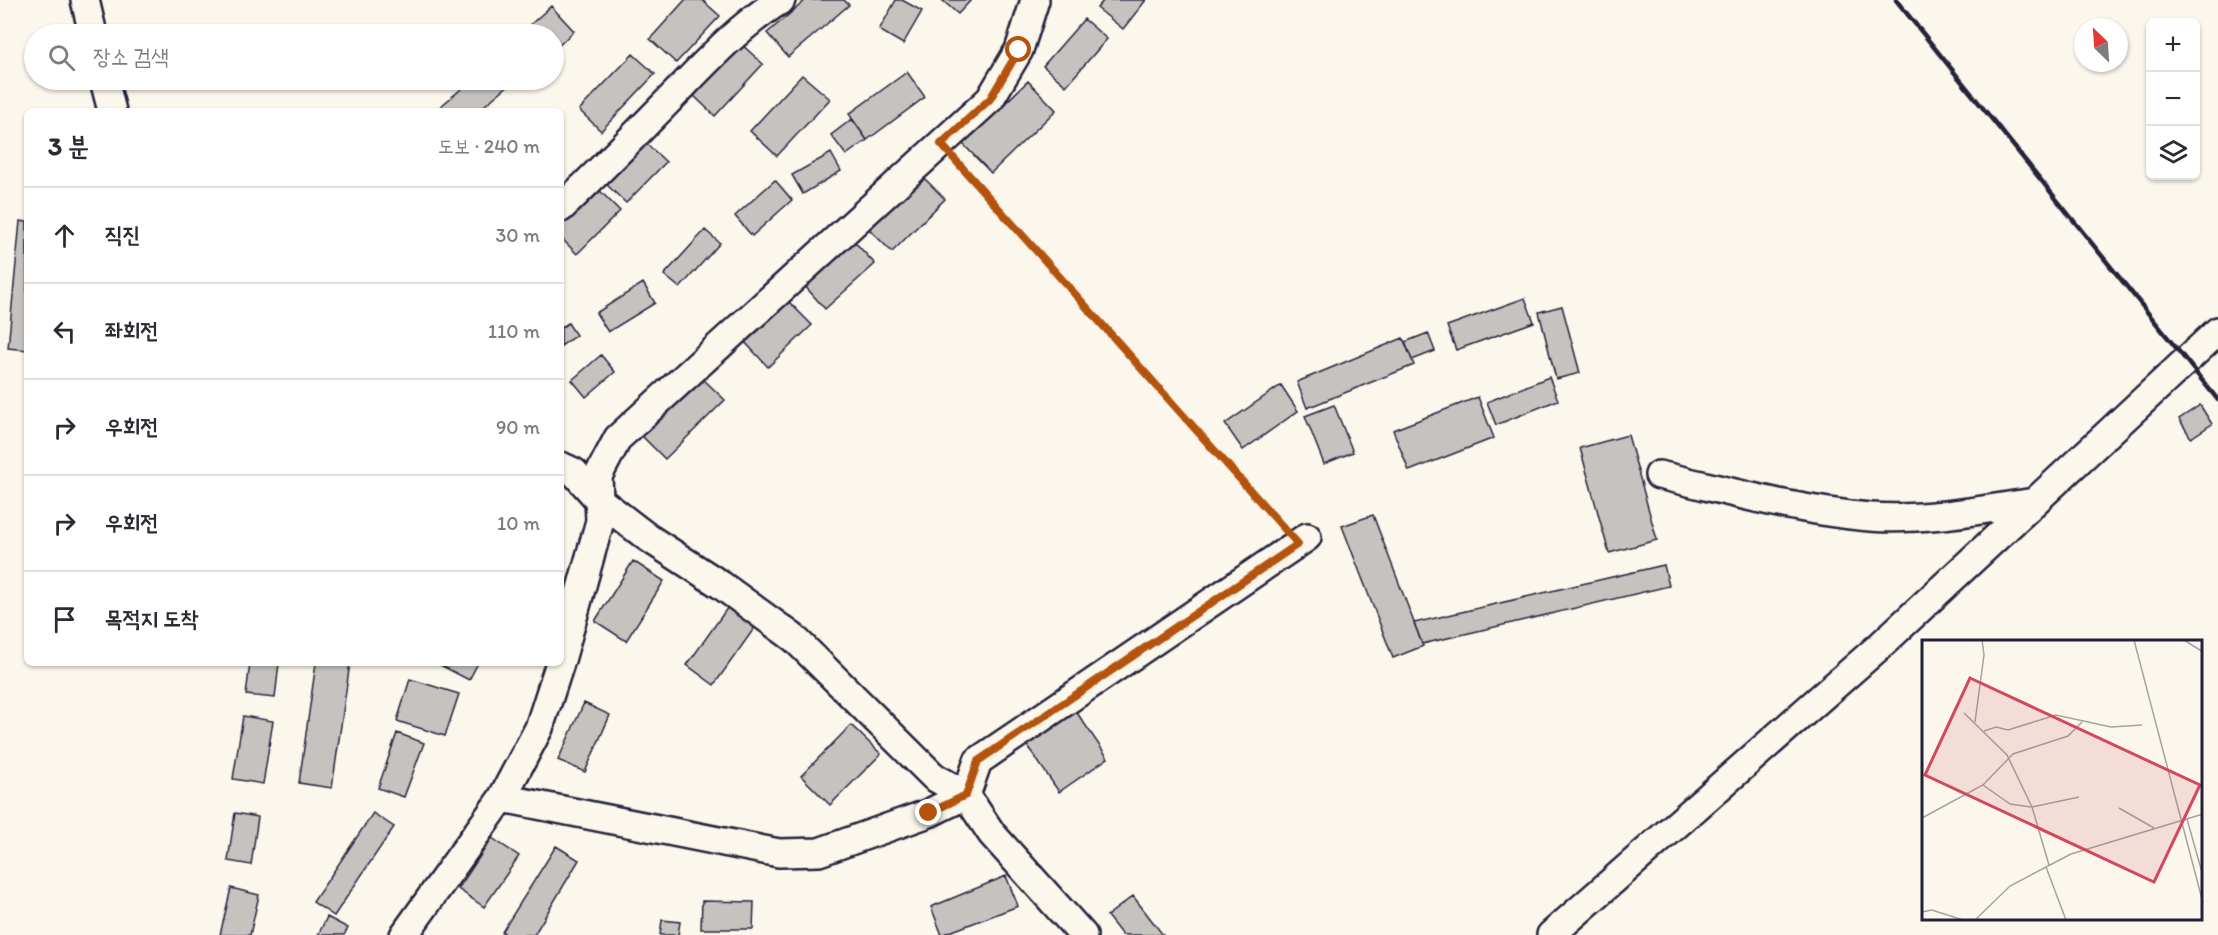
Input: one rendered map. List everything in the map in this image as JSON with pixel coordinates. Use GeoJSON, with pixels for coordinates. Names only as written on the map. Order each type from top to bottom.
{"type":"FeatureCollection","features":[{"type":"Feature","properties":{"kind":"street"},"geometry":{"type":"LineString","coordinates":[[84,0],[90,24]]}},
{"type":"Feature","properties":{"kind":"street"},"geometry":{"type":"LineString","coordinates":[[564,205],[715,53],[765,10],[781,0]]}},
{"type":"Feature","properties":{"kind":"street"},"geometry":{"type":"LineString","coordinates":[[564,650],[600,521],[598,476],[618,438],[990,99],[1019,50],[1035,0]]}},
{"type":"Feature","properties":{"kind":"street"},"geometry":{"type":"LineString","coordinates":[[107,90],[111,108]]}},
{"type":"Feature","properties":{"kind":"street"},"geometry":{"type":"LineString","coordinates":[[1551,935],[1882,644],[2218,332]]}},
{"type":"Feature","properties":{"kind":"street"},"geometry":{"type":"LineString","coordinates":[[564,467],[574,472],[599,500],[646,537],[721,585],[794,638],[934,777],[966,795],[992,834],[1083,935]]}},
{"type":"Feature","properties":{"kind":"street"},"geometry":{"type":"LineString","coordinates":[[1659,475],[1796,507],[1871,517],[1931,517],[2034,502]]}},
{"type":"Feature","properties":{"kind":"street"},"geometry":{"type":"LineString","coordinates":[[502,798],[779,853],[819,852],[929,813],[966,795],[978,761],[1302,541]]}},
{"type":"Feature","properties":{"kind":"street"},"geometry":{"type":"LineString","coordinates":[[404,935],[502,798],[539,728],[559,666]]}},
{"type":"Feature","properties":{"kind":"path"},"geometry":{"type":"LineString","coordinates":[[941,144],[1302,541]]}},
{"type":"Feature","properties":{"kind":"building"},"geometry":{"type":"Polygon","coordinates":[[[685,0],[702,0],[720,16],[676,63],[650,39],[685,0]]]}},
{"type":"Feature","properties":{"kind":"building"},"geometry":{"type":"Polygon","coordinates":[[[806,0],[844,0],[849,5],[788,57],[767,33],[806,0]]]}},
{"type":"Feature","properties":{"kind":"building"},"geometry":{"type":"Polygon","coordinates":[[[896,0],[902,0],[922,11],[903,44],[879,30],[896,0]]]}},
{"type":"Feature","properties":{"kind":"building"},"geometry":{"type":"Polygon","coordinates":[[[942,0],[971,0],[958,14],[942,0]]]}},
{"type":"Feature","properties":{"kind":"building"},"geometry":{"type":"Polygon","coordinates":[[[1104,0],[1146,0],[1123,29],[1097,8],[1104,0]]]}},
{"type":"Feature","properties":{"kind":"building"},"geometry":{"type":"Polygon","coordinates":[[[551,6],[574,31],[564,40],[564,24],[531,24],[551,6]]]}},
{"type":"Feature","properties":{"kind":"building"},"geometry":{"type":"Polygon","coordinates":[[[1084,19],[1107,39],[1066,86],[1043,66],[1084,19]]]}},
{"type":"Feature","properties":{"kind":"building"},"geometry":{"type":"Polygon","coordinates":[[[739,42],[763,64],[715,116],[692,94],[739,42]]]}},
{"type":"Feature","properties":{"kind":"building"},"geometry":{"type":"Polygon","coordinates":[[[633,54],[655,74],[601,131],[579,110],[633,54]]]}},
{"type":"Feature","properties":{"kind":"building"},"geometry":{"type":"Polygon","coordinates":[[[907,72],[925,97],[867,140],[849,114],[907,72]]]}},
{"type":"Feature","properties":{"kind":"building"},"geometry":{"type":"Polygon","coordinates":[[[802,75],[830,99],[777,156],[750,131],[802,75]]]}},
{"type":"Feature","properties":{"kind":"building"},"geometry":{"type":"Polygon","coordinates":[[[1028,81],[1056,110],[991,173],[963,144],[1028,81]]]}},
{"type":"Feature","properties":{"kind":"building"},"geometry":{"type":"Polygon","coordinates":[[[460,90],[503,90],[482,108],[439,108],[460,90]]]}},
{"type":"Feature","properties":{"kind":"building"},"geometry":{"type":"Polygon","coordinates":[[[852,119],[867,140],[846,155],[831,135],[852,119]]]}},
{"type":"Feature","properties":{"kind":"building"},"geometry":{"type":"Polygon","coordinates":[[[646,143],[666,162],[626,203],[606,184],[646,143]]]}},
{"type":"Feature","properties":{"kind":"building"},"geometry":{"type":"Polygon","coordinates":[[[831,153],[841,171],[803,194],[792,175],[831,153]]]}},
{"type":"Feature","properties":{"kind":"building"},"geometry":{"type":"Polygon","coordinates":[[[923,177],[945,199],[892,252],[869,229],[923,177]]]}},
{"type":"Feature","properties":{"kind":"building"},"geometry":{"type":"Polygon","coordinates":[[[775,180],[792,200],[752,236],[735,216],[775,180]]]}},
{"type":"Feature","properties":{"kind":"building"},"geometry":{"type":"Polygon","coordinates":[[[598,189],[620,211],[577,254],[564,241],[564,222],[598,189]]]}},
{"type":"Feature","properties":{"kind":"building"},"geometry":{"type":"Polygon","coordinates":[[[20,221],[24,222],[24,350],[8,348],[20,221]]]}},
{"type":"Feature","properties":{"kind":"building"},"geometry":{"type":"Polygon","coordinates":[[[705,230],[720,243],[680,288],[664,275],[705,230]]]}},
{"type":"Feature","properties":{"kind":"building"},"geometry":{"type":"Polygon","coordinates":[[[853,240],[875,264],[825,309],[804,285],[853,240]]]}},
{"type":"Feature","properties":{"kind":"building"},"geometry":{"type":"Polygon","coordinates":[[[643,283],[655,303],[608,332],[596,313],[643,283]]]}},
{"type":"Feature","properties":{"kind":"building"},"geometry":{"type":"Polygon","coordinates":[[[785,298],[812,325],[768,367],[742,339],[785,298]]]}},
{"type":"Feature","properties":{"kind":"building"},"geometry":{"type":"Polygon","coordinates":[[[1525,298],[1534,322],[1456,350],[1447,326],[1525,298]]]}},
{"type":"Feature","properties":{"kind":"building"},"geometry":{"type":"Polygon","coordinates":[[[1562,306],[1580,373],[1556,379],[1539,312],[1562,306]]]}},
{"type":"Feature","properties":{"kind":"building"},"geometry":{"type":"Polygon","coordinates":[[[568,323],[576,335],[564,344],[564,326],[568,323]]]}},
{"type":"Feature","properties":{"kind":"building"},"geometry":{"type":"Polygon","coordinates":[[[1428,333],[1435,351],[1412,360],[1405,342],[1428,333]]]}},
{"type":"Feature","properties":{"kind":"building"},"geometry":{"type":"Polygon","coordinates":[[[1403,338],[1414,365],[1307,408],[1297,382],[1403,338]]]}},
{"type":"Feature","properties":{"kind":"building"},"geometry":{"type":"Polygon","coordinates":[[[601,355],[615,372],[586,397],[572,380],[601,355]]]}},
{"type":"Feature","properties":{"kind":"building"},"geometry":{"type":"Polygon","coordinates":[[[701,377],[725,400],[665,459],[641,435],[701,377]]]}},
{"type":"Feature","properties":{"kind":"building"},"geometry":{"type":"Polygon","coordinates":[[[1549,377],[1558,400],[1496,425],[1487,402],[1549,377]]]}},
{"type":"Feature","properties":{"kind":"building"},"geometry":{"type":"Polygon","coordinates":[[[1281,385],[1298,411],[1243,450],[1225,424],[1281,385]]]}},
{"type":"Feature","properties":{"kind":"building"},"geometry":{"type":"Polygon","coordinates":[[[1478,397],[1494,438],[1409,471],[1393,430],[1478,397]]]}},
{"type":"Feature","properties":{"kind":"building"},"geometry":{"type":"Polygon","coordinates":[[[1334,405],[1353,452],[1324,464],[1305,416],[1334,405]]]}},
{"type":"Feature","properties":{"kind":"building"},"geometry":{"type":"Polygon","coordinates":[[[2200,405],[2212,424],[2191,438],[2179,419],[2200,405]]]}},
{"type":"Feature","properties":{"kind":"building"},"geometry":{"type":"Polygon","coordinates":[[[1628,435],[1657,540],[1609,553],[1580,448],[1628,435]]]}},
{"type":"Feature","properties":{"kind":"building"},"geometry":{"type":"Polygon","coordinates":[[[1373,515],[1423,646],[1393,658],[1342,526],[1373,515]]]}},
{"type":"Feature","properties":{"kind":"building"},"geometry":{"type":"Polygon","coordinates":[[[633,561],[664,581],[626,641],[595,621],[633,561]]]}},
{"type":"Feature","properties":{"kind":"building"},"geometry":{"type":"Polygon","coordinates":[[[1664,565],[1669,586],[1422,644],[1414,623],[1664,565]]]}},
{"type":"Feature","properties":{"kind":"building"},"geometry":{"type":"Polygon","coordinates":[[[730,604],[758,623],[714,685],[687,665],[730,604]]]}},
{"type":"Feature","properties":{"kind":"building"},"geometry":{"type":"Polygon","coordinates":[[[250,666],[279,666],[275,698],[246,695],[250,666]]]}},
{"type":"Feature","properties":{"kind":"building"},"geometry":{"type":"Polygon","coordinates":[[[316,666],[350,666],[332,788],[299,783],[316,666]]]}},
{"type":"Feature","properties":{"kind":"building"},"geometry":{"type":"Polygon","coordinates":[[[442,666],[476,666],[469,680],[442,666]]]}},
{"type":"Feature","properties":{"kind":"building"},"geometry":{"type":"Polygon","coordinates":[[[410,679],[459,694],[445,736],[397,721],[410,679]]]}},
{"type":"Feature","properties":{"kind":"building"},"geometry":{"type":"Polygon","coordinates":[[[584,703],[610,715],[585,772],[558,760],[584,703]]]}},
{"type":"Feature","properties":{"kind":"building"},"geometry":{"type":"Polygon","coordinates":[[[1073,707],[1108,758],[1059,792],[1024,741],[1073,707]]]}},
{"type":"Feature","properties":{"kind":"building"},"geometry":{"type":"Polygon","coordinates":[[[243,716],[273,721],[263,784],[233,779],[243,716]]]}},
{"type":"Feature","properties":{"kind":"building"},"geometry":{"type":"Polygon","coordinates":[[[851,725],[881,754],[830,805],[801,776],[851,725]]]}},
{"type":"Feature","properties":{"kind":"building"},"geometry":{"type":"Polygon","coordinates":[[[397,733],[424,743],[404,797],[378,788],[397,733]]]}},
{"type":"Feature","properties":{"kind":"building"},"geometry":{"type":"Polygon","coordinates":[[[235,813],[258,817],[251,865],[228,861],[235,813]]]}},
{"type":"Feature","properties":{"kind":"building"},"geometry":{"type":"Polygon","coordinates":[[[373,813],[394,827],[334,916],[313,902],[373,813]]]}},
{"type":"Feature","properties":{"kind":"building"},"geometry":{"type":"Polygon","coordinates":[[[492,838],[519,856],[484,907],[458,889],[492,838]]]}},
{"type":"Feature","properties":{"kind":"building"},"geometry":{"type":"Polygon","coordinates":[[[556,846],[579,860],[534,935],[507,935],[502,932],[556,846]]]}},
{"type":"Feature","properties":{"kind":"building"},"geometry":{"type":"Polygon","coordinates":[[[1006,876],[1018,906],[942,935],[931,907],[1006,876]]]}},
{"type":"Feature","properties":{"kind":"building"},"geometry":{"type":"Polygon","coordinates":[[[231,888],[259,895],[250,935],[220,935],[231,888]]]}},
{"type":"Feature","properties":{"kind":"building"},"geometry":{"type":"Polygon","coordinates":[[[1133,896],[1163,935],[1122,935],[1107,916],[1133,896]]]}},
{"type":"Feature","properties":{"kind":"building"},"geometry":{"type":"Polygon","coordinates":[[[702,901],[754,902],[753,929],[701,929],[702,901]]]}},
{"type":"Feature","properties":{"kind":"building"},"geometry":{"type":"Polygon","coordinates":[[[327,917],[348,928],[344,935],[318,935],[327,917]]]}},
{"type":"Feature","properties":{"kind":"building"},"geometry":{"type":"Polygon","coordinates":[[[662,920],[680,922],[678,935],[660,935],[662,920]]]}},
{"type":"Feature","properties":{"kind":"railway"},"geometry":{"type":"LineString","coordinates":[[1896,0],[2218,400]]}},
{"type":"Feature","properties":{"kind":"route"},"geometry":{"type":"LineString","coordinates":[[929,813],[966,795],[978,761],[1298,544],[941,144],[990,99],[1019,50]]}}]}
